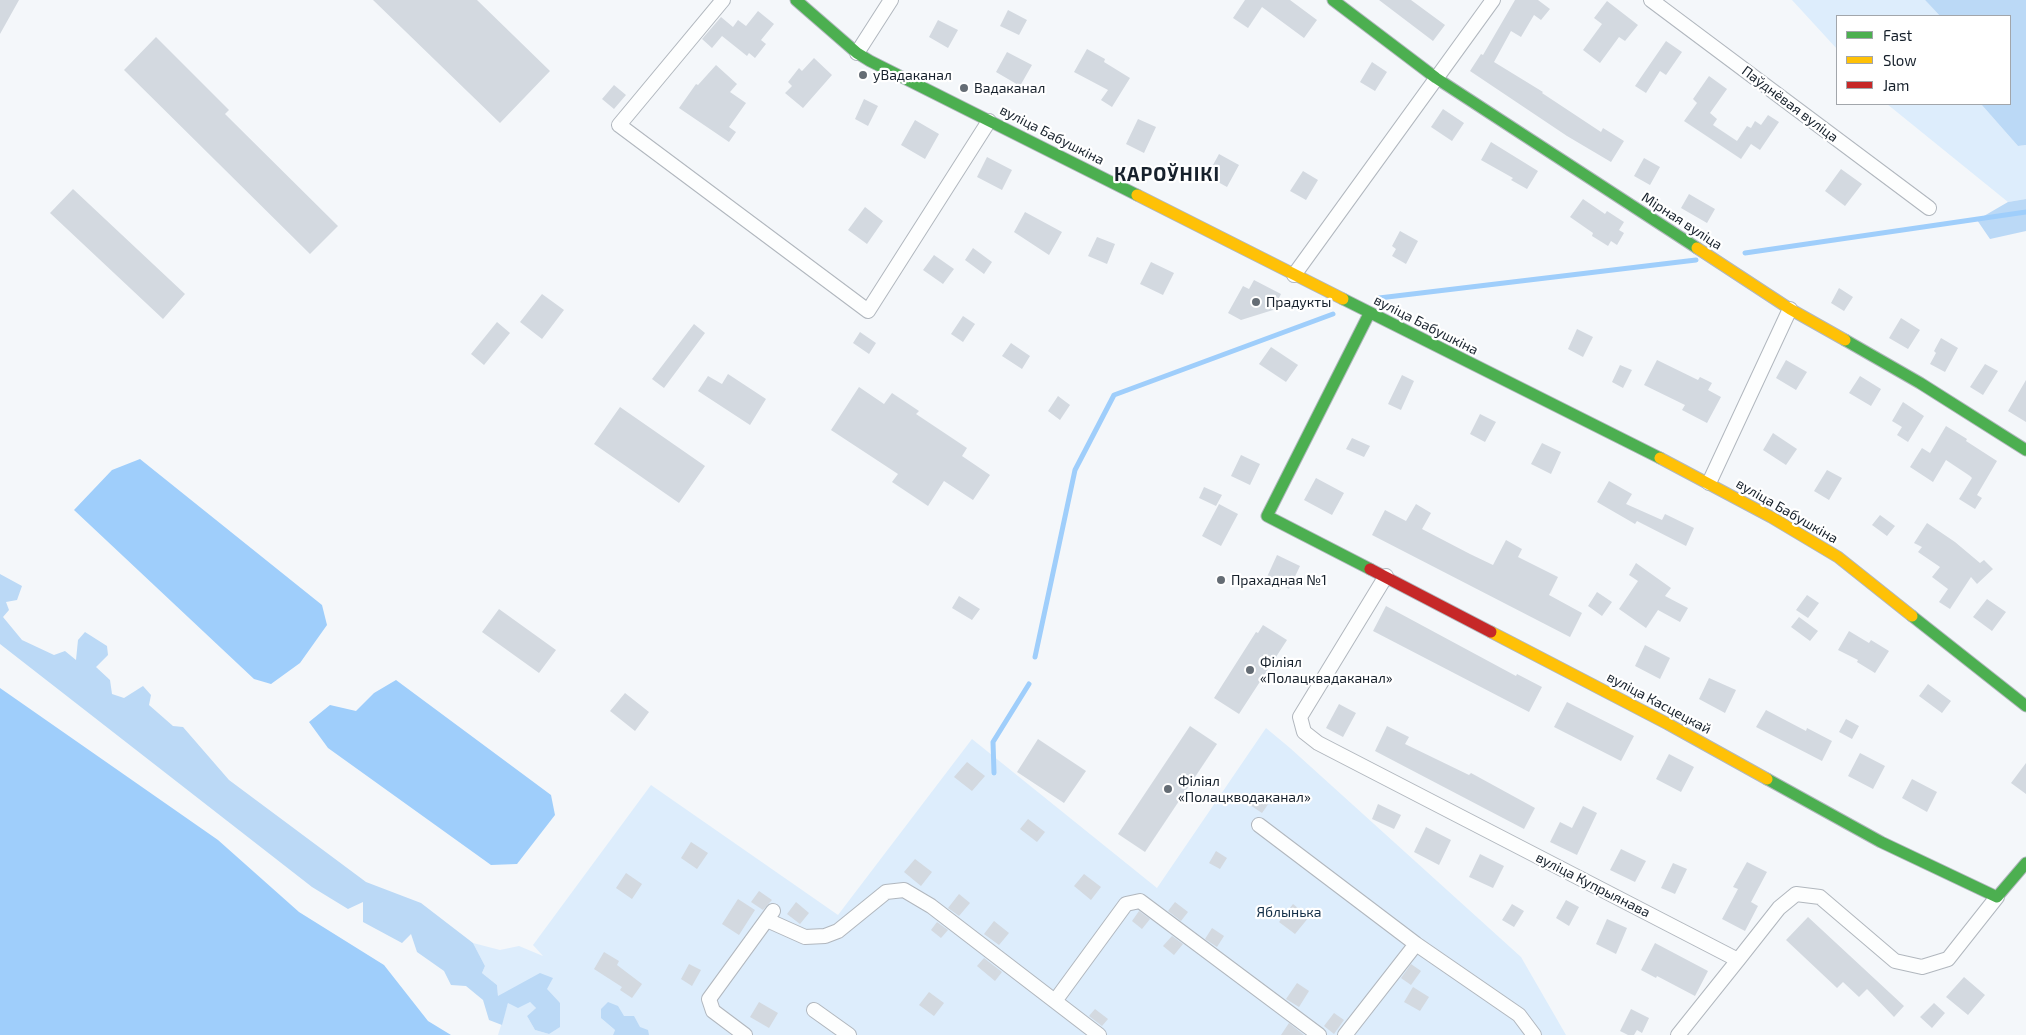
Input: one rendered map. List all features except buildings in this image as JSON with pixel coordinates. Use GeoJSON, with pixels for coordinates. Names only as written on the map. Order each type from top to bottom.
{"type":"FeatureCollection","features":[{"type":"Feature","properties":{"kind":"street"},"geometry":{"type":"LineString","coordinates":[[723,0],[619,125],[868,311],[989,121]]}},
{"type":"Feature","properties":{"kind":"street","name":"вуліца Бабушкіна"},"geometry":{"type":"LineString","coordinates":[[796,0],[857,53],[1369,314],[1710,483],[1778,521],[1838,557],[2026,706]]}},
{"type":"Feature","properties":{"kind":"street"},"geometry":{"type":"LineString","coordinates":[[857,53],[891,0]]}},
{"type":"Feature","properties":{"kind":"street","name":"Мірная вуліца"},"geometry":{"type":"LineString","coordinates":[[1333,0],[1436,78],[1790,309],[1920,383],[2026,450]]}},
{"type":"Feature","properties":{"kind":"street"},"geometry":{"type":"LineString","coordinates":[[1294,275],[1493,0]]}},
{"type":"Feature","properties":{"kind":"street","name":"Паўднёвая вуліца"},"geometry":{"type":"LineString","coordinates":[[1651,0],[1929,208]]}},
{"type":"Feature","properties":{"kind":"street"},"geometry":{"type":"LineString","coordinates":[[1710,483],[1790,309]]}},
{"type":"Feature","properties":{"kind":"street","name":"вуліца Касцецкай"},"geometry":{"type":"LineString","coordinates":[[1369,314],[1267,516],[1386,576],[1668,724],[1881,842],[1997,897]]}},
{"type":"Feature","properties":{"kind":"street","name":"вуліца Купрыянава"},"geometry":{"type":"LineString","coordinates":[[1386,576],[1300,717],[1304,732],[1318,743],[1738,960]]}},
{"type":"Feature","properties":{"kind":"street"},"geometry":{"type":"LineString","coordinates":[[1259,825],[1416,944],[1519,1016],[1534,1035]]}},
{"type":"Feature","properties":{"kind":"street"},"geometry":{"type":"LineString","coordinates":[[1678,1035],[1779,908],[1796,894],[1820,897],[1895,961],[1922,968],[1948,959],[2026,863]]}},
{"type":"Feature","properties":{"kind":"street"},"geometry":{"type":"LineString","coordinates":[[745,1035],[713,1011],[709,999],[770,915],[805,936],[825,936],[838,931],[886,892],[904,890],[931,906],[1098,1035]]}},
{"type":"Feature","properties":{"kind":"street"},"geometry":{"type":"LineString","coordinates":[[1055,1001],[1126,904],[1140,901],[1319,1035]]}},
{"type":"Feature","properties":{"kind":"street"},"geometry":{"type":"LineString","coordinates":[[1345,1035],[1416,944]]}},
{"type":"Feature","properties":{"kind":"street"},"geometry":{"type":"LineString","coordinates":[[814,1010],[849,1035]]}},
{"type":"Feature","properties":{"kind":"green space"},"geometry":{"type":"Polygon","coordinates":[[[1792,0],[1925,0],[1939,15],[1836,15],[1836,48],[1792,0]]]}},
{"type":"Feature","properties":{"kind":"green space"},"geometry":{"type":"Polygon","coordinates":[[[1888,105],[1982,105],[2018,146],[2026,145],[2026,199],[2008,202],[1888,105]]]}},
{"type":"Feature","properties":{"kind":"green space","name":"Яблынька"},"geometry":{"type":"Polygon","coordinates":[[[1266,728],[1521,957],[1566,1035],[623,1035],[601,1018],[615,1030],[613,1035],[498,1035],[508,1003],[530,1002],[536,1008],[527,1016],[535,1030],[549,1034],[560,1003],[498,996],[497,985],[482,973],[485,966],[473,943],[500,950],[519,946],[543,956],[533,945],[651,785],[838,915],[972,739],[1157,888],[1266,728]]]}},
{"type":"Feature","properties":{"kind":"shaded area"},"geometry":{"type":"Polygon","coordinates":[[[1925,0],[2026,0],[2026,145],[2018,146],[1982,105],[2011,105],[2011,15],[1939,15],[1925,0]]]}},
{"type":"Feature","properties":{"kind":"shaded area"},"geometry":{"type":"Polygon","coordinates":[[[2026,199],[2026,231],[1990,239],[1977,220],[2008,202],[2026,199]]]}},
{"type":"Feature","properties":{"kind":"shaded area"},"geometry":{"type":"Polygon","coordinates":[[[140,459],[322,605],[327,625],[300,663],[271,684],[254,679],[74,510],[112,470],[140,459]]]}},
{"type":"Feature","properties":{"kind":"shaded area"},"geometry":{"type":"Polygon","coordinates":[[[0,574],[22,586],[17,600],[6,602],[9,610],[3,617],[22,640],[54,655],[65,651],[76,660],[78,640],[85,632],[107,646],[108,655],[96,667],[110,680],[112,694],[124,698],[143,686],[151,695],[149,705],[173,726],[183,727],[229,780],[366,882],[421,903],[473,943],[485,966],[482,973],[497,985],[498,996],[540,973],[553,978],[547,989],[560,1003],[560,1027],[549,1034],[535,1030],[527,1016],[536,1008],[530,1002],[518,1008],[508,1003],[502,1025],[489,1020],[483,1000],[466,986],[451,985],[444,971],[417,952],[411,934],[402,943],[363,922],[363,902],[348,909],[312,887],[0,644],[0,574]]]}},
{"type":"Feature","properties":{"kind":"shaded area"},"geometry":{"type":"Polygon","coordinates":[[[396,680],[551,795],[555,815],[517,864],[491,865],[328,748],[309,722],[330,705],[356,711],[374,693],[396,680]]]}},
{"type":"Feature","properties":{"kind":"shaded area"},"geometry":{"type":"Polygon","coordinates":[[[0,688],[218,840],[299,912],[384,965],[428,1021],[451,1035],[0,1035],[0,688]]]}},
{"type":"Feature","properties":{"kind":"shaded area"},"geometry":{"type":"Polygon","coordinates":[[[608,1002],[618,1006],[624,1016],[634,1016],[640,1027],[648,1030],[649,1035],[613,1035],[615,1030],[601,1018],[601,1009],[608,1002]]]}},
{"type":"Feature","properties":{"kind":"waterway"},"geometry":{"type":"LineString","coordinates":[[1745,253],[2026,212]]}},
{"type":"Feature","properties":{"kind":"waterway"},"geometry":{"type":"LineString","coordinates":[[1379,298],[1696,260]]}},
{"type":"Feature","properties":{"kind":"waterway"},"geometry":{"type":"LineString","coordinates":[[1035,657],[1075,470],[1114,395],[1333,314]]}},
{"type":"Feature","properties":{"kind":"waterway"},"geometry":{"type":"LineString","coordinates":[[994,773],[993,742],[1029,684]]}},
{"type":"Feature","properties":{"kind":"traffic: fast"},"geometry":{"type":"LineString","coordinates":[[796,0],[857,53],[870,61],[1137,195]]}},
{"type":"Feature","properties":{"kind":"traffic: fast"},"geometry":{"type":"LineString","coordinates":[[1333,0],[1436,78],[1697,248]]}},
{"type":"Feature","properties":{"kind":"traffic: fast"},"geometry":{"type":"LineString","coordinates":[[1343,299],[1660,458]]}},
{"type":"Feature","properties":{"kind":"traffic: fast"},"geometry":{"type":"LineString","coordinates":[[1369,314],[1267,516],[1370,569]]}},
{"type":"Feature","properties":{"kind":"traffic: fast"},"geometry":{"type":"LineString","coordinates":[[1845,340],[1920,383],[2026,450]]}},
{"type":"Feature","properties":{"kind":"traffic: fast"},"geometry":{"type":"LineString","coordinates":[[1912,616],[2026,706]]}},
{"type":"Feature","properties":{"kind":"traffic: fast"},"geometry":{"type":"LineString","coordinates":[[1767,779],[1881,842],[1997,897],[2026,863]]}},
{"type":"Feature","properties":{"kind":"traffic: slow"},"geometry":{"type":"LineString","coordinates":[[1137,195],[1343,299]]}},
{"type":"Feature","properties":{"kind":"traffic: slow"},"geometry":{"type":"LineString","coordinates":[[1697,248],[1790,309],[1845,340]]}},
{"type":"Feature","properties":{"kind":"traffic: slow"},"geometry":{"type":"LineString","coordinates":[[1660,458],[1771,517],[1838,557],[1912,616]]}},
{"type":"Feature","properties":{"kind":"traffic: slow"},"geometry":{"type":"LineString","coordinates":[[1491,632],[1668,724],[1767,779]]}},
{"type":"Feature","properties":{"kind":"traffic: jam"},"geometry":{"type":"LineString","coordinates":[[1370,569],[1491,632]]}},
{"type":"Feature","properties":{"kind":"place","name":"уВадаканал"},"geometry":{"type":"Point","coordinates":[863,75]}},
{"type":"Feature","properties":{"kind":"place","name":"Вадаканал"},"geometry":{"type":"Point","coordinates":[964,88]}},
{"type":"Feature","properties":{"kind":"place","name":"Прадукты"},"geometry":{"type":"Point","coordinates":[1256,302]}},
{"type":"Feature","properties":{"kind":"place","name":"Прахадная №1"},"geometry":{"type":"Point","coordinates":[1221,580]}},
{"type":"Feature","properties":{"kind":"place","name":"Філіял «Полацквадаканал»"},"geometry":{"type":"Point","coordinates":[1250,670]}},
{"type":"Feature","properties":{"kind":"place","name":"Філіял «Полацкводаканал»"},"geometry":{"type":"Point","coordinates":[1168,789]}},
{"type":"Feature","properties":{"kind":"district","name":"КАРОЎНІКІ"},"geometry":{"type":"Point","coordinates":[1167,175]}}]}
